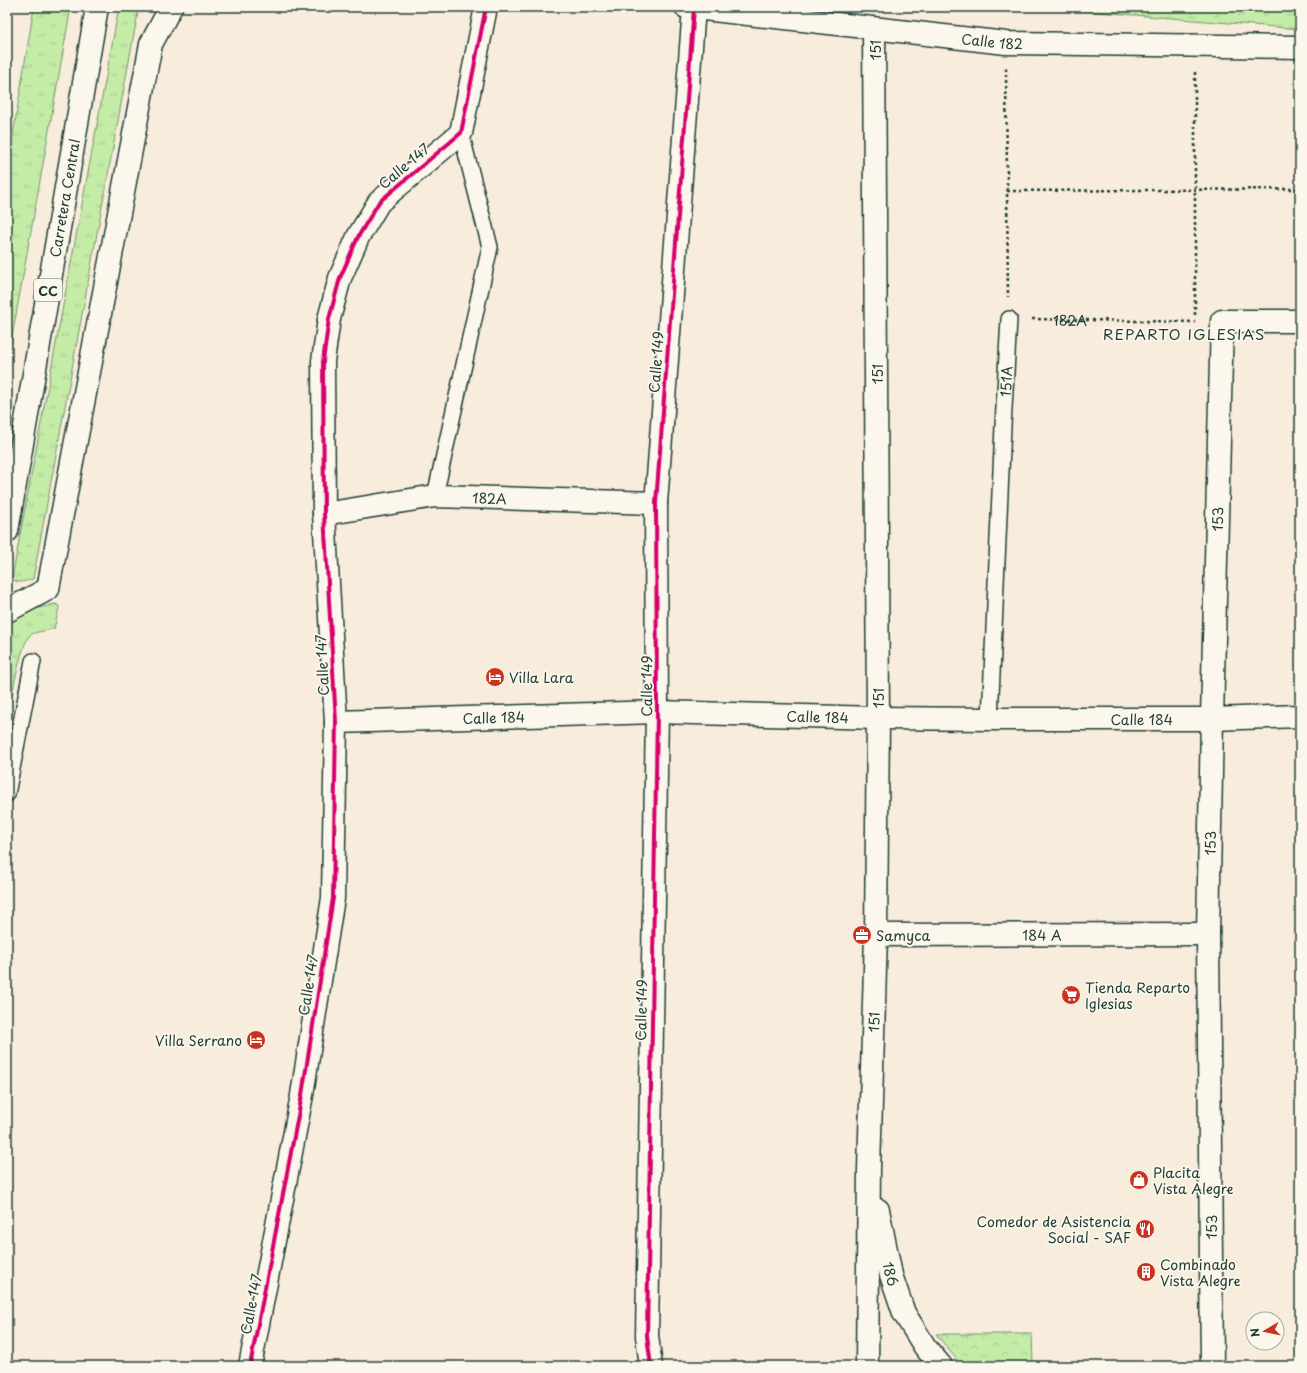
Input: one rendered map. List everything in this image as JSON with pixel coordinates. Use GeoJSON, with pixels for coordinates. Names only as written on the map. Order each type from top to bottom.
{"type":"FeatureCollection","features":[{"type":"Feature","properties":{"kind":"street","name":"Carretera Central"},"geometry":{"type":"LineString","coordinates":[[7,531],[97,7]]}},
{"type":"Feature","properties":{"kind":"street"},"geometry":{"type":"LineString","coordinates":[[7,611],[48,589],[151,44],[171,7]]}},
{"type":"Feature","properties":{"kind":"street"},"geometry":{"type":"LineString","coordinates":[[461,133],[486,7]]}},
{"type":"Feature","properties":{"kind":"street","name":"Calle 182"},"geometry":{"type":"LineString","coordinates":[[690,7],[1006,43],[1300,47]]}},
{"type":"Feature","properties":{"kind":"street","name":"Calle 149"},"geometry":{"type":"LineString","coordinates":[[650,1366],[647,1336],[657,712],[656,503],[690,7]]}},
{"type":"Feature","properties":{"kind":"street","name":"151"},"geometry":{"type":"LineString","coordinates":[[867,1366],[869,1169],[876,935],[878,718],[874,29]]}},
{"type":"Feature","properties":{"kind":"street","name":"Calle 147"},"geometry":{"type":"LineString","coordinates":[[250,1366],[302,1095],[333,898],[336,722],[324,514],[323,361],[330,319],[340,278],[358,237],[379,202],[461,133]]}},
{"type":"Feature","properties":{"kind":"street"},"geometry":{"type":"LineString","coordinates":[[1222,321],[1300,321]]}},
{"type":"Feature","properties":{"kind":"street","name":"153"},"geometry":{"type":"LineString","coordinates":[[1212,1366],[1208,934],[1222,321]]}},
{"type":"Feature","properties":{"kind":"street","name":"182А"},"geometry":{"type":"LineString","coordinates":[[324,514],[435,496],[656,503]]}},
{"type":"Feature","properties":{"kind":"street","name":"Calle 184"},"geometry":{"type":"LineString","coordinates":[[336,722],[657,712],[878,718],[990,719],[1212,719],[1300,716]]}},
{"type":"Feature","properties":{"kind":"street","name":"184 A"},"geometry":{"type":"LineString","coordinates":[[876,935],[1208,934]]}},
{"type":"Feature","properties":{"kind":"street","name":"186"},"geometry":{"type":"LineString","coordinates":[[869,1169],[891,1276],[904,1313],[925,1347],[941,1366]]}},
{"type":"Feature","properties":{"kind":"lane"},"geometry":{"type":"LineString","coordinates":[[435,496],[490,247],[461,133]]}},
{"type":"Feature","properties":{"kind":"lane","name":"151A"},"geometry":{"type":"LineString","coordinates":[[990,719],[1008,319]]}},
{"type":"Feature","properties":{"kind":"lane"},"geometry":{"type":"LineString","coordinates":[[7,794],[33,661]]}},
{"type":"Feature","properties":{"kind":"path"},"geometry":{"type":"LineString","coordinates":[[1006,43],[1008,319]]}},
{"type":"Feature","properties":{"kind":"path"},"geometry":{"type":"LineString","coordinates":[[1195,46],[1195,322]]}},
{"type":"Feature","properties":{"kind":"path"},"geometry":{"type":"LineString","coordinates":[[1008,191],[1300,189]]}},
{"type":"Feature","properties":{"kind":"green space"},"geometry":{"type":"Polygon","coordinates":[[[34,7],[71,7],[9,354],[7,358],[7,171],[34,7]]]}},
{"type":"Feature","properties":{"kind":"green space"},"geometry":{"type":"Polygon","coordinates":[[[119,7],[139,7],[33,579],[19,582],[12,578],[119,7]]]}},
{"type":"Feature","properties":{"kind":"green space"},"geometry":{"type":"Polygon","coordinates":[[[1040,7],[1300,7],[1300,29],[1040,7]]]}},
{"type":"Feature","properties":{"kind":"green space"},"geometry":{"type":"Polygon","coordinates":[[[55,604],[58,605],[59,608],[54,629],[32,634],[27,640],[13,688],[7,719],[7,622],[31,610],[55,604]]]}},
{"type":"Feature","properties":{"kind":"green space"},"geometry":{"type":"Polygon","coordinates":[[[936,1334],[1032,1334],[1033,1366],[962,1366],[936,1334]]]}},
{"type":"Feature","properties":{"kind":"cycle path"},"geometry":{"type":"LineString","coordinates":[[250,1366],[302,1095],[333,898],[336,722],[324,514],[323,361],[329,319],[340,278],[358,237],[379,202],[461,133],[486,7]]}},
{"type":"Feature","properties":{"kind":"cycle path"},"geometry":{"type":"LineString","coordinates":[[651,1366],[647,1336],[657,712],[656,503],[694,8]]}},
{"type":"Feature","properties":{"kind":"place","name":"Villa Lara"},"geometry":{"type":"Point","coordinates":[495,677]}},
{"type":"Feature","properties":{"kind":"place","name":"Samyca"},"geometry":{"type":"Point","coordinates":[862,935]}},
{"type":"Feature","properties":{"kind":"place","name":"Tienda Reparto Iglesias"},"geometry":{"type":"Point","coordinates":[1071,995]}},
{"type":"Feature","properties":{"kind":"place","name":"Villa Serrano"},"geometry":{"type":"Point","coordinates":[256,1040]}},
{"type":"Feature","properties":{"kind":"place","name":"Placita Vista Alegre"},"geometry":{"type":"Point","coordinates":[1139,1180]}},
{"type":"Feature","properties":{"kind":"place","name":"Comedor de Asistencia Social - SAF"},"geometry":{"type":"Point","coordinates":[1145,1229]}},
{"type":"Feature","properties":{"kind":"place","name":"Combinado Vista Alegre"},"geometry":{"type":"Point","coordinates":[1146,1272]}},
{"type":"Feature","properties":{"kind":"district","name":"REPARTO IGLESIAS"},"geometry":{"type":"Point","coordinates":[1184,333]}}]}
